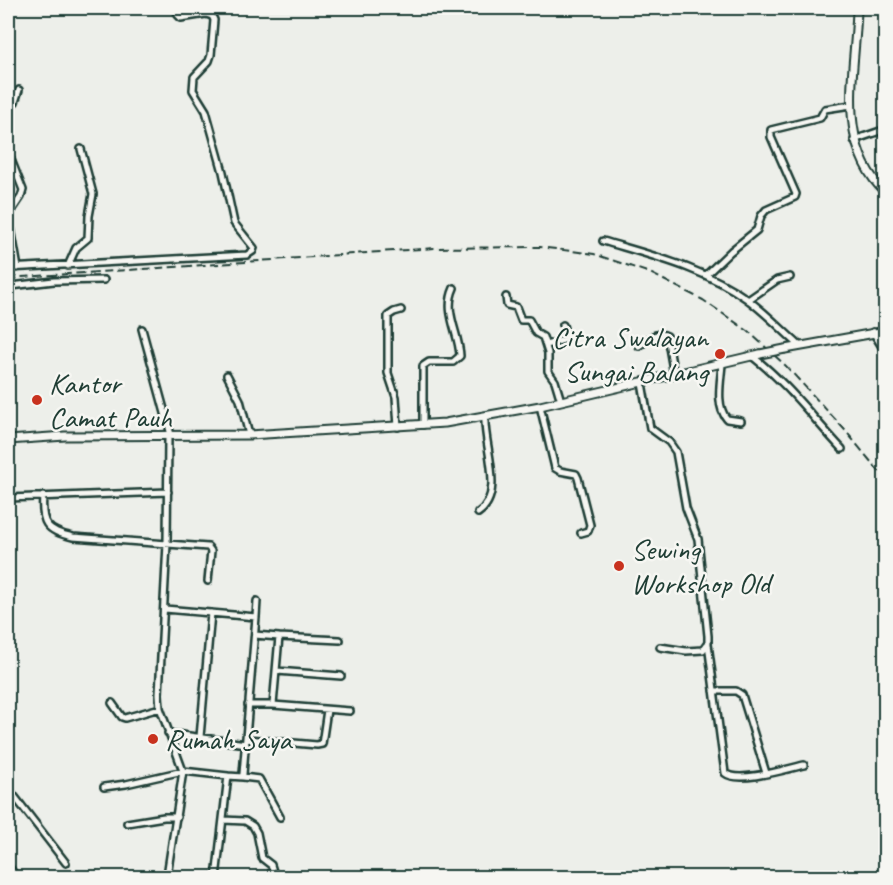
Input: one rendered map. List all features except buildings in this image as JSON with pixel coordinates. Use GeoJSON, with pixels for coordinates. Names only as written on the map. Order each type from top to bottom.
{"type":"FeatureCollection","features":[{"type":"Feature","properties":{"kind":"street"},"geometry":{"type":"LineString","coordinates":[[8,268],[247,255],[253,251],[254,248],[248,239],[234,223],[206,111],[194,90],[194,77],[209,61],[211,55],[214,20],[212,16],[206,14],[181,18],[176,8]]}},
{"type":"Feature","properties":{"kind":"street"},"geometry":{"type":"LineString","coordinates":[[857,8],[851,105],[854,140],[860,158],[870,176],[885,192]]}},
{"type":"Feature","properties":{"kind":"street"},"geometry":{"type":"LineString","coordinates":[[8,107],[15,102],[19,90]]}},
{"type":"Feature","properties":{"kind":"street"},"geometry":{"type":"LineString","coordinates":[[706,275],[717,262],[758,230],[761,216],[766,210],[795,197],[773,143],[771,130],[820,118],[825,109],[851,105]]}},
{"type":"Feature","properties":{"kind":"street"},"geometry":{"type":"LineString","coordinates":[[854,140],[885,129]]}},
{"type":"Feature","properties":{"kind":"street"},"geometry":{"type":"LineString","coordinates":[[68,266],[76,248],[88,238],[89,216],[93,200],[81,149]]}},
{"type":"Feature","properties":{"kind":"street"},"geometry":{"type":"LineString","coordinates":[[8,152],[23,190],[11,212],[10,222],[18,268]]}},
{"type":"Feature","properties":{"kind":"street"},"geometry":{"type":"LineString","coordinates":[[603,241],[654,255],[706,275],[748,300],[799,345]]}},
{"type":"Feature","properties":{"kind":"street"},"geometry":{"type":"LineString","coordinates":[[748,300],[777,279],[790,277]]}},
{"type":"Feature","properties":{"kind":"street"},"geometry":{"type":"LineString","coordinates":[[8,288],[35,282],[104,280]]}},
{"type":"Feature","properties":{"kind":"street"},"geometry":{"type":"LineString","coordinates":[[423,425],[423,366],[429,362],[453,362],[460,356],[449,309],[454,288]]}},
{"type":"Feature","properties":{"kind":"street"},"geometry":{"type":"LineString","coordinates":[[506,297],[507,305],[516,307],[521,320],[529,320],[536,333],[543,337],[548,356],[548,371],[555,381],[561,401]]}},
{"type":"Feature","properties":{"kind":"street"},"geometry":{"type":"LineString","coordinates":[[398,427],[396,397],[388,373],[387,341],[388,316],[401,310]]}},
{"type":"Feature","properties":{"kind":"street"},"geometry":{"type":"LineString","coordinates":[[546,345],[567,339],[563,324]]}},
{"type":"Feature","properties":{"kind":"street"},"geometry":{"type":"LineString","coordinates":[[142,329],[169,435],[160,708],[183,771],[168,869],[171,878]]}},
{"type":"Feature","properties":{"kind":"street"},"geometry":{"type":"LineString","coordinates":[[8,440],[65,436],[249,435],[423,425],[485,417],[540,406],[799,345],[885,331]]}},
{"type":"Feature","properties":{"kind":"street"},"geometry":{"type":"LineString","coordinates":[[873,332],[885,353]]}},
{"type":"Feature","properties":{"kind":"street"},"geometry":{"type":"LineString","coordinates":[[639,346],[657,334],[667,336],[674,375]]}},
{"type":"Feature","properties":{"kind":"street"},"geometry":{"type":"LineString","coordinates":[[756,355],[792,391],[842,449]]}},
{"type":"Feature","properties":{"kind":"street"},"geometry":{"type":"LineString","coordinates":[[722,364],[720,390],[724,415],[727,419],[741,421]]}},
{"type":"Feature","properties":{"kind":"street"},"geometry":{"type":"LineString","coordinates":[[227,375],[240,400],[249,435]]}},
{"type":"Feature","properties":{"kind":"street"},"geometry":{"type":"LineString","coordinates":[[642,383],[650,428],[669,442],[676,452],[686,508],[698,539],[708,643],[725,773],[730,777],[739,777],[804,765]]}},
{"type":"Feature","properties":{"kind":"street"},"geometry":{"type":"LineString","coordinates":[[540,406],[555,468],[576,474],[578,478],[590,525],[588,531],[581,532]]}},
{"type":"Feature","properties":{"kind":"street"},"geometry":{"type":"LineString","coordinates":[[478,513],[487,504],[492,493],[485,417]]}},
{"type":"Feature","properties":{"kind":"street"},"geometry":{"type":"LineString","coordinates":[[8,498],[168,492]]}},
{"type":"Feature","properties":{"kind":"street"},"geometry":{"type":"LineString","coordinates":[[43,496],[42,518],[49,527],[61,535],[210,548],[208,581]]}},
{"type":"Feature","properties":{"kind":"street"},"geometry":{"type":"LineString","coordinates":[[243,777],[257,601]]}},
{"type":"Feature","properties":{"kind":"street"},"geometry":{"type":"LineString","coordinates":[[165,609],[256,617]]}},
{"type":"Feature","properties":{"kind":"street"},"geometry":{"type":"LineString","coordinates":[[200,737],[211,613]]}},
{"type":"Feature","properties":{"kind":"street"},"geometry":{"type":"LineString","coordinates":[[255,635],[340,640]]}},
{"type":"Feature","properties":{"kind":"street"},"geometry":{"type":"LineString","coordinates":[[273,705],[279,637]]}},
{"type":"Feature","properties":{"kind":"street"},"geometry":{"type":"LineString","coordinates":[[660,647],[692,651],[704,650],[708,643]]}},
{"type":"Feature","properties":{"kind":"street"},"geometry":{"type":"LineString","coordinates":[[277,671],[341,676]]}},
{"type":"Feature","properties":{"kind":"street"},"geometry":{"type":"LineString","coordinates":[[714,691],[736,691],[742,695],[766,773]]}},
{"type":"Feature","properties":{"kind":"street"},"geometry":{"type":"LineString","coordinates":[[112,703],[125,718],[160,708]]}},
{"type":"Feature","properties":{"kind":"street"},"geometry":{"type":"LineString","coordinates":[[248,705],[350,711]]}},
{"type":"Feature","properties":{"kind":"street"},"geometry":{"type":"LineString","coordinates":[[168,733],[246,742],[317,745],[322,744],[327,710]]}},
{"type":"Feature","properties":{"kind":"street"},"geometry":{"type":"LineString","coordinates":[[104,787],[183,771],[259,779],[280,817]]}},
{"type":"Feature","properties":{"kind":"street"},"geometry":{"type":"LineString","coordinates":[[216,878],[228,776]]}},
{"type":"Feature","properties":{"kind":"street"},"geometry":{"type":"LineString","coordinates":[[8,788],[66,863]]}},
{"type":"Feature","properties":{"kind":"street"},"geometry":{"type":"LineString","coordinates":[[127,823],[177,817]]}},
{"type":"Feature","properties":{"kind":"street"},"geometry":{"type":"LineString","coordinates":[[223,820],[245,821],[253,826],[257,833],[262,858],[271,865],[275,878]]}},
{"type":"Feature","properties":{"kind":"street"},"geometry":{"type":"LineString","coordinates":[[8,866],[16,878]]}},
{"type":"Feature","properties":{"kind":"railway"},"geometry":{"type":"LineString","coordinates":[[8,278],[434,248],[540,247],[594,254],[650,273],[703,300],[748,331],[786,366],[844,429],[886,480]]}},
{"type":"Feature","properties":{"kind":"place","name":"Citra Swalayan Sungai Balang"},"geometry":{"type":"Point","coordinates":[720,354]}},
{"type":"Feature","properties":{"kind":"place","name":"Kantor Camat Pauh"},"geometry":{"type":"Point","coordinates":[37,400]}},
{"type":"Feature","properties":{"kind":"place","name":"Sewing Workshop Old"},"geometry":{"type":"Point","coordinates":[619,566]}},
{"type":"Feature","properties":{"kind":"place","name":"Rumah Saya"},"geometry":{"type":"Point","coordinates":[153,739]}}]}
